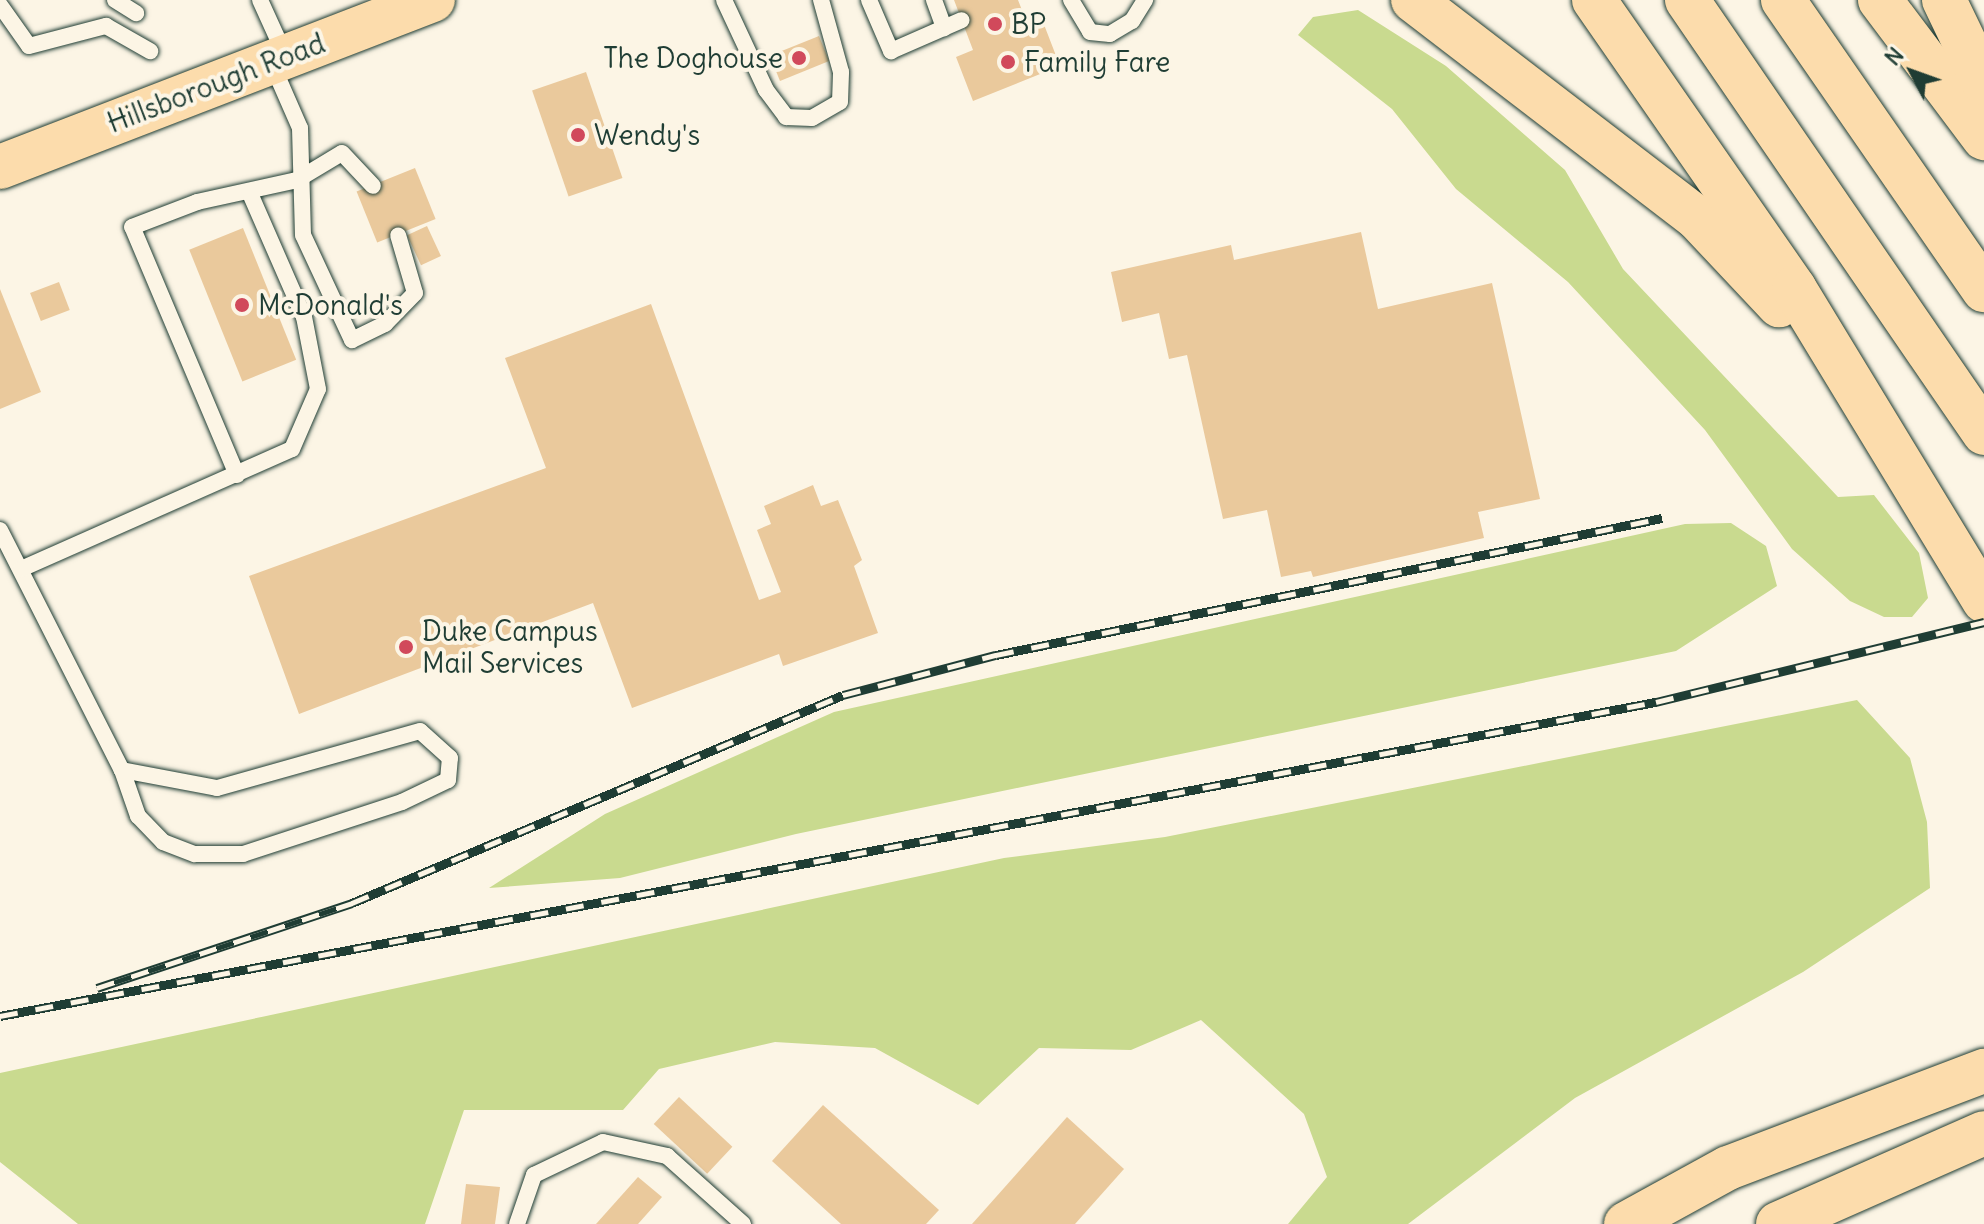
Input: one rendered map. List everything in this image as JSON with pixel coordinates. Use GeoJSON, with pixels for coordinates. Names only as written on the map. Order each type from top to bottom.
{"type":"FeatureCollection","features":[{"type":"Feature","properties":{"kind":"main road","name":"Hillsborough Road"},"geometry":{"type":"LineString","coordinates":[[0,167],[433,0]]}},
{"type":"Feature","properties":{"kind":"main road"},"geometry":{"type":"LineString","coordinates":[[1413,0],[1530,83],[1697,218],[1854,389]]}},
{"type":"Feature","properties":{"kind":"main road"},"geometry":{"type":"LineString","coordinates":[[1594,0],[1772,255],[1984,601]]}},
{"type":"Feature","properties":{"kind":"main road"},"geometry":{"type":"LineString","coordinates":[[1687,0],[1984,433]]}},
{"type":"Feature","properties":{"kind":"main road"},"geometry":{"type":"LineString","coordinates":[[1783,0],[1984,290]]}},
{"type":"Feature","properties":{"kind":"main road"},"geometry":{"type":"LineString","coordinates":[[1880,0],[1984,138]]}},
{"type":"Feature","properties":{"kind":"main road"},"geometry":{"type":"LineString","coordinates":[[1944,0],[1984,83]]}},
{"type":"Feature","properties":{"kind":"main road"},"geometry":{"type":"LineString","coordinates":[[1626,1224],[1728,1168],[1984,1071]]}},
{"type":"Feature","properties":{"kind":"main road"},"geometry":{"type":"LineString","coordinates":[[1778,1224],[1984,1133]]}},
{"type":"Feature","properties":{"kind":"lane"},"geometry":{"type":"LineString","coordinates":[[115,0],[136,13]]}},
{"type":"Feature","properties":{"kind":"lane"},"geometry":{"type":"LineString","coordinates":[[260,0],[300,128],[297,180],[303,235],[352,340],[385,324],[415,293],[398,235]]}},
{"type":"Feature","properties":{"kind":"lane"},"geometry":{"type":"LineString","coordinates":[[724,0],[753,65],[786,117],[812,118],[840,102],[841,72],[821,0]]}},
{"type":"Feature","properties":{"kind":"lane"},"geometry":{"type":"LineString","coordinates":[[869,0],[891,51],[962,20]]}},
{"type":"Feature","properties":{"kind":"lane"},"geometry":{"type":"LineString","coordinates":[[934,0],[944,28]]}},
{"type":"Feature","properties":{"kind":"lane"},"geometry":{"type":"LineString","coordinates":[[1071,0],[1090,32],[1110,34],[1132,21],[1145,0]]}},
{"type":"Feature","properties":{"kind":"lane"},"geometry":{"type":"LineString","coordinates":[[0,5],[29,46],[106,26],[150,51]]}},
{"type":"Feature","properties":{"kind":"lane"},"geometry":{"type":"LineString","coordinates":[[237,475],[132,227],[249,191],[297,180],[342,153],[373,186]]}},
{"type":"Feature","properties":{"kind":"lane"},"geometry":{"type":"LineString","coordinates":[[21,569],[292,449],[318,389],[304,317],[249,191]]}},
{"type":"Feature","properties":{"kind":"lane"},"geometry":{"type":"LineString","coordinates":[[0,530],[122,770],[138,816],[163,842],[195,854],[243,854],[402,802],[448,780],[450,758],[420,731],[217,788],[122,770]]}},
{"type":"Feature","properties":{"kind":"lane"},"geometry":{"type":"LineString","coordinates":[[517,1224],[534,1175],[603,1142],[667,1156],[743,1224]]}},
{"type":"Feature","properties":{"kind":"green space"},"geometry":{"type":"Polygon","coordinates":[[[1358,10],[1446,66],[1565,170],[1623,269],[1838,497],[1874,495],[1919,553],[1928,598],[1912,617],[1884,617],[1850,601],[1792,549],[1705,430],[1568,282],[1456,189],[1392,109],[1298,35],[1313,17],[1358,10]]]}},
{"type":"Feature","properties":{"kind":"green space"},"geometry":{"type":"Polygon","coordinates":[[[1731,523],[1766,546],[1777,586],[1676,651],[796,834],[620,878],[489,888],[605,814],[834,712],[1685,524],[1731,523]]]}},
{"type":"Feature","properties":{"kind":"green space"},"geometry":{"type":"Polygon","coordinates":[[[1857,700],[1910,758],[1927,822],[1930,888],[1803,972],[1575,1098],[1408,1224],[1288,1224],[1327,1177],[1304,1114],[1201,1020],[1131,1050],[1039,1048],[978,1105],[875,1048],[775,1042],[659,1069],[623,1110],[464,1110],[425,1224],[78,1224],[0,1162],[0,1073],[1004,858],[1165,837],[1857,700]]]}},
{"type":"Feature","properties":{"kind":"building","name":"Family Fare"},"geometry":{"type":"Polygon","coordinates":[[[954,0],[1018,0],[1029,28],[1043,22],[1060,66],[973,101],[956,57],[973,50],[954,0]]]}},
{"type":"Feature","properties":{"kind":"building","name":"The Doghouse"},"geometry":{"type":"Polygon","coordinates":[[[819,36],[829,61],[780,81],[770,56],[819,36]]]}},
{"type":"Feature","properties":{"kind":"building","name":"Wendy's"},"geometry":{"type":"Polygon","coordinates":[[[586,72],[622,178],[569,196],[532,91],[586,72]]]}},
{"type":"Feature","properties":{"kind":"building"},"geometry":{"type":"Polygon","coordinates":[[[415,168],[436,219],[377,243],[357,192],[415,168]]]}},
{"type":"Feature","properties":{"kind":"building"},"geometry":{"type":"Polygon","coordinates":[[[427,226],[441,256],[421,265],[407,235],[427,226]]]}},
{"type":"Feature","properties":{"kind":"building","name":"McDonald's"},"geometry":{"type":"Polygon","coordinates":[[[243,228],[296,360],[242,381],[189,250],[243,228]]]}},
{"type":"Feature","properties":{"kind":"building"},"geometry":{"type":"Polygon","coordinates":[[[1361,232],[1378,309],[1492,283],[1540,499],[1478,512],[1484,538],[1313,577],[1311,571],[1281,577],[1267,510],[1223,519],[1187,355],[1169,359],[1159,313],[1122,322],[1111,272],[1231,245],[1234,260],[1361,232]]]}},
{"type":"Feature","properties":{"kind":"building"},"geometry":{"type":"Polygon","coordinates":[[[59,282],[70,310],[41,321],[30,293],[59,282]]]}},
{"type":"Feature","properties":{"kind":"building"},"geometry":{"type":"Polygon","coordinates":[[[0,289],[41,392],[0,409],[0,289]]]}},
{"type":"Feature","properties":{"kind":"building"},"geometry":{"type":"Polygon","coordinates":[[[651,304],[759,600],[781,592],[757,530],[771,524],[764,506],[813,485],[821,506],[838,500],[862,560],[854,566],[878,633],[783,666],[779,654],[632,708],[593,603],[299,714],[249,576],[546,468],[505,358],[651,304]]]}},
{"type":"Feature","properties":{"kind":"building"},"geometry":{"type":"Polygon","coordinates":[[[679,1097],[732,1147],[707,1174],[654,1124],[679,1097]]]}},
{"type":"Feature","properties":{"kind":"building"},"geometry":{"type":"Polygon","coordinates":[[[823,1105],[939,1210],[926,1224],[841,1224],[772,1161],[823,1105]]]}},
{"type":"Feature","properties":{"kind":"building"},"geometry":{"type":"Polygon","coordinates":[[[1067,1117],[1124,1169],[1075,1224],[972,1224],[1067,1117]]]}},
{"type":"Feature","properties":{"kind":"building"},"geometry":{"type":"Polygon","coordinates":[[[638,1177],[662,1197],[638,1224],[596,1224],[638,1177]]]}},
{"type":"Feature","properties":{"kind":"building"},"geometry":{"type":"Polygon","coordinates":[[[466,1184],[500,1187],[495,1224],[461,1224],[466,1184]]]}},
{"type":"Feature","properties":{"kind":"railway"},"geometry":{"type":"LineString","coordinates":[[97,988],[352,903],[843,695],[996,655],[1662,518]]}},
{"type":"Feature","properties":{"kind":"railway"},"geometry":{"type":"LineString","coordinates":[[0,1016],[1656,702],[1984,622]]}},
{"type":"Feature","properties":{"kind":"place","name":"BP"},"geometry":{"type":"Point","coordinates":[995,24]}},
{"type":"Feature","properties":{"kind":"place","name":"The Doghouse"},"geometry":{"type":"Point","coordinates":[799,58]}},
{"type":"Feature","properties":{"kind":"place","name":"Family Fare"},"geometry":{"type":"Point","coordinates":[1008,62]}},
{"type":"Feature","properties":{"kind":"place","name":"Wendy's"},"geometry":{"type":"Point","coordinates":[578,135]}},
{"type":"Feature","properties":{"kind":"place","name":"McDonald's"},"geometry":{"type":"Point","coordinates":[242,305]}},
{"type":"Feature","properties":{"kind":"place","name":"Duke Campus Mail Services"},"geometry":{"type":"Point","coordinates":[406,647]}}]}
